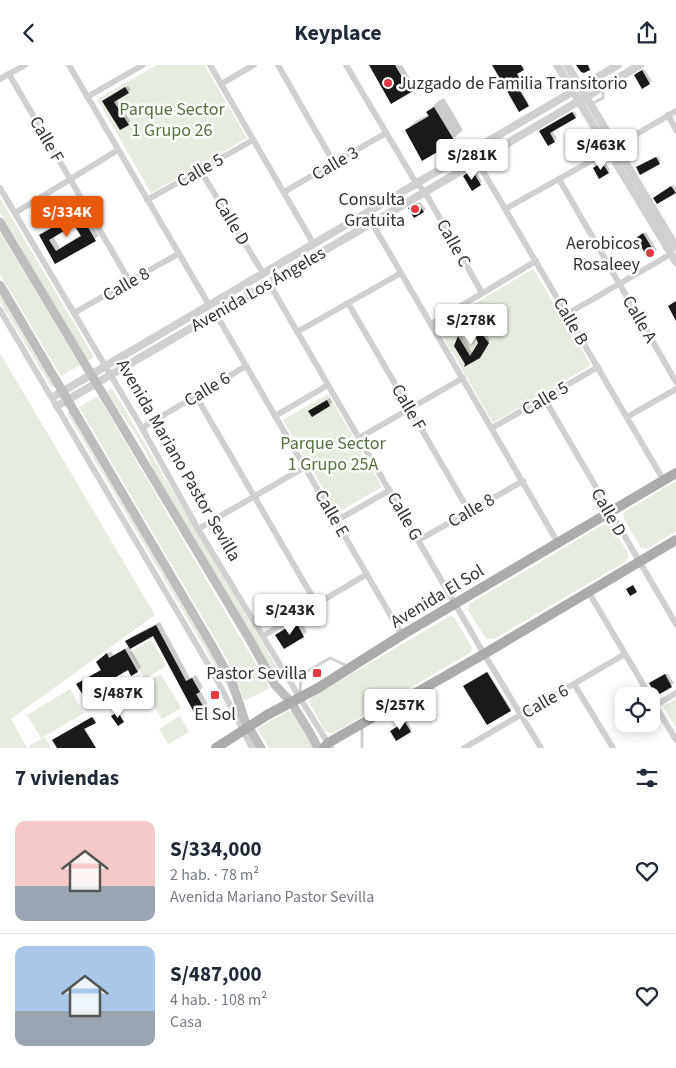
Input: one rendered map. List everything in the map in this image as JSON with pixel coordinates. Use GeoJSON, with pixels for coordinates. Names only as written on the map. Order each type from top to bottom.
{"type":"FeatureCollection","features":[{"type":"Feature","properties":{"kind":"main road","name":"Avenida Mariano Pastor Sevilla"},"geometry":{"type":"LineString","coordinates":[[0,222],[275,685],[295,700],[318,748]]}},
{"type":"Feature","properties":{"kind":"main road"},"geometry":{"type":"LineString","coordinates":[[0,285],[232,682],[245,730],[261,748]]}},
{"type":"Feature","properties":{"kind":"main road","name":"Avenida El Sol"},"geometry":{"type":"LineString","coordinates":[[216,748],[267,715],[350,668],[402,635],[676,473]]}},
{"type":"Feature","properties":{"kind":"main road"},"geometry":{"type":"LineString","coordinates":[[328,746],[362,724],[484,654],[676,539]]}},
{"type":"Feature","properties":{"kind":"street"},"geometry":{"type":"LineString","coordinates":[[0,79],[25,65]]}},
{"type":"Feature","properties":{"kind":"street"},"geometry":{"type":"LineString","coordinates":[[68,65],[209,305]]}},
{"type":"Feature","properties":{"kind":"street"},"geometry":{"type":"LineString","coordinates":[[210,65],[314,243]]}},
{"type":"Feature","properties":{"kind":"street"},"geometry":{"type":"LineString","coordinates":[[221,84],[254,65]]}},
{"type":"Feature","properties":{"kind":"street"},"geometry":{"type":"LineString","coordinates":[[278,65],[334,163]]}},
{"type":"Feature","properties":{"kind":"street","name":"Calle C"},"geometry":{"type":"LineString","coordinates":[[346,65],[416,183],[425,192],[482,293]]}},
{"type":"Feature","properties":{"kind":"street"},"geometry":{"type":"LineString","coordinates":[[557,65],[608,151],[674,250]]}},
{"type":"Feature","properties":{"kind":"street"},"geometry":{"type":"LineString","coordinates":[[567,65],[616,146],[674,250],[676,261]]}},
{"type":"Feature","properties":{"kind":"street","name":"Avenida Los Ángeles"},"geometry":{"type":"LineString","coordinates":[[52,397],[618,65]]}},
{"type":"Feature","properties":{"kind":"street","name":"Avenida Los Ángeles"},"geometry":{"type":"LineString","coordinates":[[58,406],[640,65]]}},
{"type":"Feature","properties":{"kind":"street"},"geometry":{"type":"LineString","coordinates":[[87,97],[141,66]]}},
{"type":"Feature","properties":{"kind":"street","name":"Calle F"},"geometry":{"type":"LineString","coordinates":[[9,74],[130,282]]}},
{"type":"Feature","properties":{"kind":"street"},"geometry":{"type":"LineString","coordinates":[[597,78],[603,87]]}},
{"type":"Feature","properties":{"kind":"street"},"geometry":{"type":"LineString","coordinates":[[616,146],[676,111]]}},
{"type":"Feature","properties":{"kind":"street"},"geometry":{"type":"LineString","coordinates":[[668,115],[676,130]]}},
{"type":"Feature","properties":{"kind":"street","name":"Calle 3"},"geometry":{"type":"LineString","coordinates":[[284,192],[386,133]]}},
{"type":"Feature","properties":{"kind":"street","name":"Calle 5"},"geometry":{"type":"LineString","coordinates":[[148,201],[253,140]]}},
{"type":"Feature","properties":{"kind":"street"},"geometry":{"type":"LineString","coordinates":[[15,213],[118,150]]}},
{"type":"Feature","properties":{"kind":"street"},"geometry":{"type":"LineString","coordinates":[[506,209],[608,151]]}},
{"type":"Feature","properties":{"kind":"street","name":"Calle B"},"geometry":{"type":"LineString","coordinates":[[477,161],[664,481]]}},
{"type":"Feature","properties":{"kind":"street","name":"Calle D"},"geometry":{"type":"LineString","coordinates":[[200,170],[263,273]]}},
{"type":"Feature","properties":{"kind":"street","name":"Calle A"},"geometry":{"type":"LineString","coordinates":[[559,179],[676,382]]}},
{"type":"Feature","properties":{"kind":"street","name":"Avenida Mariano Pastor Sevilla"},"geometry":{"type":"LineString","coordinates":[[0,188],[106,366],[198,529],[263,635],[282,668],[295,700],[328,746]]}},
{"type":"Feature","properties":{"kind":"street"},"geometry":{"type":"LineString","coordinates":[[372,223],[558,543]]}},
{"type":"Feature","properties":{"kind":"street"},"geometry":{"type":"LineString","coordinates":[[566,314],[674,250]]}},
{"type":"Feature","properties":{"kind":"street","name":"Calle 8"},"geometry":{"type":"LineString","coordinates":[[74,313],[178,254]]}},
{"type":"Feature","properties":{"kind":"street"},"geometry":{"type":"LineString","coordinates":[[431,324],[536,261]]}},
{"type":"Feature","properties":{"kind":"street"},"geometry":{"type":"LineString","coordinates":[[297,332],[401,273]]}},
{"type":"Feature","properties":{"kind":"street","name":"Calle G"},"geometry":{"type":"LineString","coordinates":[[269,283],[540,748]]}},
{"type":"Feature","properties":{"kind":"street","name":"Calle F"},"geometry":{"type":"LineString","coordinates":[[348,303],[469,511]]}},
{"type":"Feature","properties":{"kind":"street"},"geometry":{"type":"LineString","coordinates":[[0,310],[58,406],[215,677],[245,730],[252,748]]}},
{"type":"Feature","properties":{"kind":"street","name":"Calle E"},"geometry":{"type":"LineString","coordinates":[[216,314],[402,635]]}},
{"type":"Feature","properties":{"kind":"street","name":"Calle 6"},"geometry":{"type":"LineString","coordinates":[[142,428],[246,366]]}},
{"type":"Feature","properties":{"kind":"street","name":"Calle 5"},"geometry":{"type":"LineString","coordinates":[[492,428],[598,367]]}},
{"type":"Feature","properties":{"kind":"street"},"geometry":{"type":"LineString","coordinates":[[359,438],[463,378]]}},
{"type":"Feature","properties":{"kind":"street"},"geometry":{"type":"LineString","coordinates":[[275,416],[328,385]]}},
{"type":"Feature","properties":{"kind":"street"},"geometry":{"type":"LineString","coordinates":[[627,417],[676,389]]}},
{"type":"Feature","properties":{"kind":"street"},"geometry":{"type":"LineString","coordinates":[[196,396],[316,603]]}},
{"type":"Feature","properties":{"kind":"street","name":"Calle D"},"geometry":{"type":"LineString","coordinates":[[544,398],[676,624]]}},
{"type":"Feature","properties":{"kind":"street"},"geometry":{"type":"LineString","coordinates":[[198,529],[305,467]]}},
{"type":"Feature","properties":{"kind":"street","name":"Calle 8"},"geometry":{"type":"LineString","coordinates":[[419,540],[523,481]]}},
{"type":"Feature","properties":{"kind":"street"},"geometry":{"type":"LineString","coordinates":[[336,521],[390,490]]}},
{"type":"Feature","properties":{"kind":"street"},"geometry":{"type":"LineString","coordinates":[[263,635],[367,574]]}},
{"type":"Feature","properties":{"kind":"street"},"geometry":{"type":"LineString","coordinates":[[588,591],[645,687]]}},
{"type":"Feature","properties":{"kind":"street","name":"Calle 6"},"geometry":{"type":"LineString","coordinates":[[468,747],[625,654]]}},
{"type":"Feature","properties":{"kind":"street"},"geometry":{"type":"LineString","coordinates":[[574,684],[612,748]]}},
{"type":"Feature","properties":{"kind":"street"},"geometry":{"type":"LineString","coordinates":[[660,703],[676,693]]}},
{"type":"Feature","properties":{"kind":"street"},"geometry":{"type":"LineString","coordinates":[[660,712],[676,740]]}},
{"type":"Feature","properties":{"kind":"lane"},"geometry":{"type":"LineString","coordinates":[[591,105],[603,98],[603,87]]}},
{"type":"Feature","properties":{"kind":"lane"},"geometry":{"type":"LineString","coordinates":[[295,700],[301,675],[330,658],[350,668]]}},
{"type":"Feature","properties":{"kind":"lane"},"geometry":{"type":"LineString","coordinates":[[282,668],[296,668],[301,675]]}},
{"type":"Feature","properties":{"kind":"lane"},"geometry":{"type":"LineString","coordinates":[[362,724],[362,748]]}},
{"type":"Feature","properties":{"kind":"green space","name":"Parque Sector 1 Grupo 26"},"geometry":{"type":"Polygon","coordinates":[[[157,65],[204,65],[247,138],[151,193],[97,99],[157,65]]]}},
{"type":"Feature","properties":{"kind":"green space"},"geometry":{"type":"Polygon","coordinates":[[[0,198],[94,357],[88,361],[0,212],[0,198]]]}},
{"type":"Feature","properties":{"kind":"green space"},"geometry":{"type":"Polygon","coordinates":[[[0,232],[80,365],[61,376],[0,274],[0,232]]]}},
{"type":"Feature","properties":{"kind":"green space"},"geometry":{"type":"Polygon","coordinates":[[[533,269],[591,365],[493,423],[437,326],[533,269]]]}},
{"type":"Feature","properties":{"kind":"green space"},"geometry":{"type":"Polygon","coordinates":[[[0,292],[56,385],[52,388],[0,302],[0,292]]]}},
{"type":"Feature","properties":{"kind":"green space"},"geometry":{"type":"Polygon","coordinates":[[[0,353],[155,615],[11,719],[27,748],[0,748],[0,353]]]}},
{"type":"Feature","properties":{"kind":"green space"},"geometry":{"type":"Polygon","coordinates":[[[112,388],[282,676],[276,679],[153,469],[138,439],[107,392],[112,388]]]}},
{"type":"Feature","properties":{"kind":"green space","name":"Parque Sector 1 Grupo 25A"},"geometry":{"type":"Polygon","coordinates":[[[328,394],[382,487],[337,513],[283,420],[328,394]]]}},
{"type":"Feature","properties":{"kind":"green space"},"geometry":{"type":"Polygon","coordinates":[[[98,396],[270,688],[244,701],[235,675],[224,654],[79,407],[98,396]]]}},
{"type":"Feature","properties":{"kind":"green space"},"geometry":{"type":"Polygon","coordinates":[[[71,411],[231,686],[236,702],[67,413],[71,411]]]}},
{"type":"Feature","properties":{"kind":"green space"},"geometry":{"type":"Polygon","coordinates":[[[676,481],[676,531],[650,547],[641,548],[624,519],[624,512],[676,481]]]}},
{"type":"Feature","properties":{"kind":"green space"},"geometry":{"type":"Polygon","coordinates":[[[608,523],[628,553],[628,558],[625,562],[494,639],[486,639],[468,610],[469,604],[608,523]]]}},
{"type":"Feature","properties":{"kind":"green space"},"geometry":{"type":"Polygon","coordinates":[[[450,616],[454,617],[472,648],[471,652],[332,734],[325,731],[310,704],[309,701],[312,697],[450,616]]]}},
{"type":"Feature","properties":{"kind":"green space"},"geometry":{"type":"Polygon","coordinates":[[[151,640],[166,666],[145,679],[130,653],[151,640]]]}},
{"type":"Feature","properties":{"kind":"green space"},"geometry":{"type":"Polygon","coordinates":[[[161,674],[181,708],[162,719],[142,685],[161,674]]]}},
{"type":"Feature","properties":{"kind":"green space"},"geometry":{"type":"Polygon","coordinates":[[[70,689],[84,713],[41,738],[27,715],[70,689]]]}},
{"type":"Feature","properties":{"kind":"green space"},"geometry":{"type":"Polygon","coordinates":[[[676,699],[676,728],[663,706],[676,699]]]}},
{"type":"Feature","properties":{"kind":"green space"},"geometry":{"type":"Polygon","coordinates":[[[288,711],[293,711],[315,748],[269,748],[258,728],[288,711]]]}},
{"type":"Feature","properties":{"kind":"green space"},"geometry":{"type":"Polygon","coordinates":[[[180,716],[189,732],[168,744],[159,729],[180,716]]]}},
{"type":"Feature","properties":{"kind":"green space"},"geometry":{"type":"Polygon","coordinates":[[[45,737],[51,748],[30,748],[29,746],[45,737]]]}},
{"type":"Feature","properties":{"kind":"building"},"geometry":{"type":"Polygon","coordinates":[[[369,65],[395,65],[406,84],[408,83],[413,91],[391,104],[369,65]]]}},
{"type":"Feature","properties":{"kind":"building"},"geometry":{"type":"Polygon","coordinates":[[[492,65],[521,65],[524,70],[517,74],[525,88],[520,91],[529,106],[519,112],[492,65]]]}},
{"type":"Feature","properties":{"kind":"building"},"geometry":{"type":"Polygon","coordinates":[[[576,65],[588,65],[590,70],[584,73],[581,72],[576,65]]]}},
{"type":"Feature","properties":{"kind":"building"},"geometry":{"type":"Polygon","coordinates":[[[642,70],[650,84],[642,89],[634,75],[642,70]]]}},
{"type":"Feature","properties":{"kind":"building"},"geometry":{"type":"Polygon","coordinates":[[[125,87],[129,93],[114,102],[129,125],[120,130],[102,101],[125,87]]]}},
{"type":"Feature","properties":{"kind":"building"},"geometry":{"type":"Polygon","coordinates":[[[434,107],[454,140],[422,161],[405,130],[429,116],[426,112],[434,107]]]}},
{"type":"Feature","properties":{"kind":"building"},"geometry":{"type":"Polygon","coordinates":[[[572,112],[576,118],[550,133],[555,142],[548,146],[539,131],[572,112]]]}},
{"type":"Feature","properties":{"kind":"building"},"geometry":{"type":"Polygon","coordinates":[[[656,157],[660,164],[640,175],[636,167],[656,157]]]}},
{"type":"Feature","properties":{"kind":"building"},"geometry":{"type":"Polygon","coordinates":[[[599,164],[604,166],[609,173],[599,179],[593,168],[599,164]]]}},
{"type":"Feature","properties":{"kind":"building"},"geometry":{"type":"Polygon","coordinates":[[[472,170],[481,185],[472,191],[463,176],[472,170]]]}},
{"type":"Feature","properties":{"kind":"building"},"geometry":{"type":"Polygon","coordinates":[[[671,186],[676,193],[657,204],[653,198],[671,186]]]}},
{"type":"Feature","properties":{"kind":"building"},"geometry":{"type":"Polygon","coordinates":[[[417,203],[424,212],[414,218],[408,208],[417,203]]]}},
{"type":"Feature","properties":{"kind":"building"},"geometry":{"type":"Polygon","coordinates":[[[79,212],[96,241],[55,264],[39,235],[79,212]],[[74,225],[49,240],[56,251],[81,236],[74,225]]]}},
{"type":"Feature","properties":{"kind":"building"},"geometry":{"type":"Polygon","coordinates":[[[643,233],[655,253],[648,258],[636,238],[643,233]]]}},
{"type":"Feature","properties":{"kind":"building"},"geometry":{"type":"Polygon","coordinates":[[[676,301],[676,321],[668,306],[676,301]]]}},
{"type":"Feature","properties":{"kind":"building"},"geometry":{"type":"Polygon","coordinates":[[[463,327],[477,328],[489,343],[480,358],[464,367],[465,364],[454,346],[458,336],[470,356],[478,343],[475,336],[460,334],[463,327]]]}},
{"type":"Feature","properties":{"kind":"building"},"geometry":{"type":"Polygon","coordinates":[[[327,400],[330,406],[312,417],[308,411],[327,400]]]}},
{"type":"Feature","properties":{"kind":"building"},"geometry":{"type":"Polygon","coordinates":[[[633,585],[637,592],[630,596],[626,589],[633,585]]]}},
{"type":"Feature","properties":{"kind":"building"},"geometry":{"type":"Polygon","coordinates":[[[268,600],[277,616],[268,620],[260,604],[268,600]]]}},
{"type":"Feature","properties":{"kind":"building"},"geometry":{"type":"Polygon","coordinates":[[[296,622],[304,637],[284,649],[275,635],[296,622]]]}},
{"type":"Feature","properties":{"kind":"building"},"geometry":{"type":"Polygon","coordinates":[[[156,625],[186,681],[192,678],[200,692],[196,694],[207,713],[197,718],[153,636],[130,649],[125,641],[156,625]]]}},
{"type":"Feature","properties":{"kind":"building"},"geometry":{"type":"Polygon","coordinates":[[[125,649],[138,672],[131,676],[128,670],[90,692],[98,705],[91,708],[76,684],[101,670],[96,662],[107,653],[109,658],[125,649]]]}},
{"type":"Feature","properties":{"kind":"building"},"geometry":{"type":"Polygon","coordinates":[[[487,672],[511,711],[487,725],[463,686],[487,672]]]}},
{"type":"Feature","properties":{"kind":"building"},"geometry":{"type":"Polygon","coordinates":[[[665,674],[672,687],[660,694],[660,687],[651,687],[649,683],[665,674]]]}},
{"type":"Feature","properties":{"kind":"building"},"geometry":{"type":"Polygon","coordinates":[[[118,712],[124,722],[118,726],[111,716],[118,712]]]}},
{"type":"Feature","properties":{"kind":"building"},"geometry":{"type":"Polygon","coordinates":[[[92,717],[96,723],[84,729],[96,748],[57,748],[52,740],[92,717]]]}},
{"type":"Feature","properties":{"kind":"building"},"geometry":{"type":"Polygon","coordinates":[[[405,722],[411,732],[396,741],[390,731],[405,722]]]}},
{"type":"Feature","properties":{"kind":"place","name":"Juzgado de Familia Transitorio"},"geometry":{"type":"Point","coordinates":[388,83]}},
{"type":"Feature","properties":{"kind":"place","name":"Consulta Gratuita"},"geometry":{"type":"Point","coordinates":[415,209]}},
{"type":"Feature","properties":{"kind":"place","name":"Aerobicos Rosaleey"},"geometry":{"type":"Point","coordinates":[650,253]}},
{"type":"Feature","properties":{"kind":"place","name":"Pastor Sevilla"},"geometry":{"type":"Point","coordinates":[317,673]}},
{"type":"Feature","properties":{"kind":"place","name":"El Sol"},"geometry":{"type":"Point","coordinates":[215,695]}}]}
